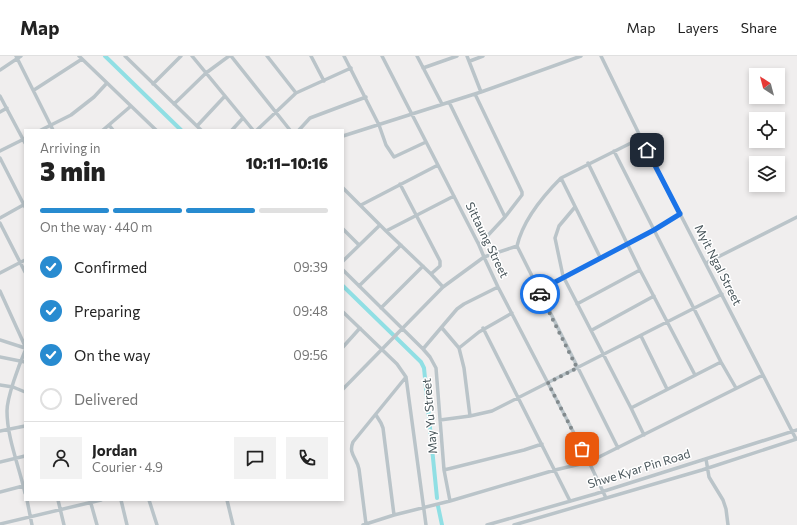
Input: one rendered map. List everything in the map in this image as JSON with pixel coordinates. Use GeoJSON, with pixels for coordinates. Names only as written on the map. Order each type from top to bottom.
{"type":"FeatureCollection","features":[{"type":"Feature","properties":{"kind":"street"},"geometry":{"type":"LineString","coordinates":[[153,84],[181,56]]}},
{"type":"Feature","properties":{"kind":"street"},"geometry":{"type":"LineString","coordinates":[[192,56],[252,129]]}},
{"type":"Feature","properties":{"kind":"street"},"geometry":{"type":"LineString","coordinates":[[174,104],[206,73],[230,56],[289,129]]}},
{"type":"Feature","properties":{"kind":"street"},"geometry":{"type":"LineString","coordinates":[[267,56],[296,93]]}},
{"type":"Feature","properties":{"kind":"street"},"geometry":{"type":"LineString","coordinates":[[311,56],[324,81]]}},
{"type":"Feature","properties":{"kind":"street"},"geometry":{"type":"LineString","coordinates":[[344,56],[366,97],[379,125],[386,145],[394,157],[426,142]]}},
{"type":"Feature","properties":{"kind":"street","name":"Sittaung Street"},"geometry":{"type":"LineString","coordinates":[[382,56],[606,498]]}},
{"type":"Feature","properties":{"kind":"street"},"geometry":{"type":"LineString","coordinates":[[417,56],[442,104]]}},
{"type":"Feature","properties":{"kind":"street"},"geometry":{"type":"LineString","coordinates":[[423,68],[458,56]]}},
{"type":"Feature","properties":{"kind":"street"},"geometry":{"type":"LineString","coordinates":[[467,56],[470,60],[481,92]]}},
{"type":"Feature","properties":{"kind":"street"},"geometry":{"type":"LineString","coordinates":[[470,60],[482,56]]}},
{"type":"Feature","properties":{"kind":"street"},"geometry":{"type":"LineString","coordinates":[[565,56],[567,61]]}},
{"type":"Feature","properties":{"kind":"street"},"geometry":{"type":"LineString","coordinates":[[344,136],[481,92],[581,56]]}},
{"type":"Feature","properties":{"kind":"street","name":"Myit Ngal Street"},"geometry":{"type":"LineString","coordinates":[[601,56],[641,138],[763,375],[795,431],[797,439]]}},
{"type":"Feature","properties":{"kind":"street"},"geometry":{"type":"LineString","coordinates":[[0,70],[18,57],[52,129]]}},
{"type":"Feature","properties":{"kind":"street"},"geometry":{"type":"LineString","coordinates":[[34,90],[80,57],[155,129]]}},
{"type":"Feature","properties":{"kind":"street"},"geometry":{"type":"LineString","coordinates":[[127,57],[200,129]]}},
{"type":"Feature","properties":{"kind":"street"},"geometry":{"type":"LineString","coordinates":[[258,129],[296,93],[351,68]]}},
{"type":"Feature","properties":{"kind":"street"},"geometry":{"type":"LineString","coordinates":[[43,129],[71,115],[94,97],[107,83]]}},
{"type":"Feature","properties":{"kind":"street"},"geometry":{"type":"LineString","coordinates":[[474,94],[522,189],[522,195],[505,217],[479,245]]}},
{"type":"Feature","properties":{"kind":"street"},"geometry":{"type":"LineString","coordinates":[[0,96],[24,141],[0,151]]}},
{"type":"Feature","properties":{"kind":"street"},"geometry":{"type":"LineString","coordinates":[[197,126],[225,96]]}},
{"type":"Feature","properties":{"kind":"street"},"geometry":{"type":"LineString","coordinates":[[299,129],[310,118],[366,97]]}},
{"type":"Feature","properties":{"kind":"street"},"geometry":{"type":"LineString","coordinates":[[449,102],[505,217]]}},
{"type":"Feature","properties":{"kind":"street"},"geometry":{"type":"LineString","coordinates":[[104,129],[131,106]]}},
{"type":"Feature","properties":{"kind":"street"},"geometry":{"type":"LineString","coordinates":[[0,112],[7,108]]}},
{"type":"Feature","properties":{"kind":"street"},"geometry":{"type":"LineString","coordinates":[[233,129],[243,118]]}},
{"type":"Feature","properties":{"kind":"street"},"geometry":{"type":"LineString","coordinates":[[109,125],[112,129]]}},
{"type":"Feature","properties":{"kind":"street"},"geometry":{"type":"LineString","coordinates":[[618,448],[538,291],[517,246],[520,234],[527,220],[552,187],[561,178],[641,138]]}},
{"type":"Feature","properties":{"kind":"street"},"geometry":{"type":"LineString","coordinates":[[614,151],[721,362],[736,388]]}},
{"type":"Feature","properties":{"kind":"street"},"geometry":{"type":"LineString","coordinates":[[0,158],[24,204]]}},
{"type":"Feature","properties":{"kind":"street"},"geometry":{"type":"LineString","coordinates":[[588,164],[694,375]]}},
{"type":"Feature","properties":{"kind":"street"},"geometry":{"type":"LineString","coordinates":[[361,205],[438,165]]}},
{"type":"Feature","properties":{"kind":"street"},"geometry":{"type":"LineString","coordinates":[[561,178],[600,257]]}},
{"type":"Feature","properties":{"kind":"street"},"geometry":{"type":"LineString","coordinates":[[400,184],[440,261],[440,266],[432,274]]}},
{"type":"Feature","properties":{"kind":"street"},"geometry":{"type":"LineString","coordinates":[[344,189],[432,274],[443,287]]}},
{"type":"Feature","properties":{"kind":"street"},"geometry":{"type":"LineString","coordinates":[[386,231],[454,196]]}},
{"type":"Feature","properties":{"kind":"street"},"geometry":{"type":"LineString","coordinates":[[0,218],[24,206]]}},
{"type":"Feature","properties":{"kind":"street"},"geometry":{"type":"LineString","coordinates":[[575,207],[560,226],[555,238],[563,276],[592,330],[644,435]]}},
{"type":"Feature","properties":{"kind":"street"},"geometry":{"type":"LineString","coordinates":[[538,291],[563,276],[654,230],[680,214]]}},
{"type":"Feature","properties":{"kind":"street"},"geometry":{"type":"LineString","coordinates":[[706,263],[797,217]]}},
{"type":"Feature","properties":{"kind":"street"},"geometry":{"type":"LineString","coordinates":[[0,223],[24,270]]}},
{"type":"Feature","properties":{"kind":"street"},"geometry":{"type":"LineString","coordinates":[[344,260],[380,225]]}},
{"type":"Feature","properties":{"kind":"street"},"geometry":{"type":"LineString","coordinates":[[344,230],[359,245]]}},
{"type":"Feature","properties":{"kind":"street"},"geometry":{"type":"LineString","coordinates":[[359,286],[401,245]]}},
{"type":"Feature","properties":{"kind":"street"},"geometry":{"type":"LineString","coordinates":[[344,388],[443,287],[484,257],[517,246]]}},
{"type":"Feature","properties":{"kind":"street"},"geometry":{"type":"LineString","coordinates":[[0,273],[24,260]]}},
{"type":"Feature","properties":{"kind":"street"},"geometry":{"type":"LineString","coordinates":[[380,308],[423,266]]}},
{"type":"Feature","properties":{"kind":"street"},"geometry":{"type":"LineString","coordinates":[[577,304],[640,270]]}},
{"type":"Feature","properties":{"kind":"street","name":"May Yu Street"},"geometry":{"type":"LineString","coordinates":[[344,271],[423,349],[430,357],[436,368],[444,470],[450,501]]}},
{"type":"Feature","properties":{"kind":"street"},"geometry":{"type":"LineString","coordinates":[[423,349],[457,309],[498,287]]}},
{"type":"Feature","properties":{"kind":"street"},"geometry":{"type":"LineString","coordinates":[[0,291],[24,345]]}},
{"type":"Feature","properties":{"kind":"street"},"geometry":{"type":"LineString","coordinates":[[440,420],[492,411],[519,399],[722,294]]}},
{"type":"Feature","properties":{"kind":"street"},"geometry":{"type":"LineString","coordinates":[[592,330],[654,296]]}},
{"type":"Feature","properties":{"kind":"street"},"geometry":{"type":"LineString","coordinates":[[460,348],[483,328],[512,312]]}},
{"type":"Feature","properties":{"kind":"street"},"geometry":{"type":"LineString","coordinates":[[344,313],[402,370],[406,377],[426,525]]}},
{"type":"Feature","properties":{"kind":"street"},"geometry":{"type":"LineString","coordinates":[[344,346],[360,328]]}},
{"type":"Feature","properties":{"kind":"street"},"geometry":{"type":"LineString","coordinates":[[442,328],[460,348],[470,416]]}},
{"type":"Feature","properties":{"kind":"street"},"geometry":{"type":"LineString","coordinates":[[483,328],[570,501]]}},
{"type":"Feature","properties":{"kind":"street"},"geometry":{"type":"LineString","coordinates":[[641,336],[667,389]]}},
{"type":"Feature","properties":{"kind":"street"},"geometry":{"type":"LineString","coordinates":[[0,340],[24,347]]}},
{"type":"Feature","properties":{"kind":"street"},"geometry":{"type":"LineString","coordinates":[[0,356],[23,361],[13,387],[7,410],[15,458],[24,490]]}},
{"type":"Feature","properties":{"kind":"street"},"geometry":{"type":"LineString","coordinates":[[631,408],[721,362]]}},
{"type":"Feature","properties":{"kind":"street"},"geometry":{"type":"LineString","coordinates":[[406,377],[353,442],[351,448],[360,469],[364,525],[394,515],[441,504],[555,470],[589,462],[763,375]]}},
{"type":"Feature","properties":{"kind":"street"},"geometry":{"type":"LineString","coordinates":[[0,385],[13,387],[24,392]]}},
{"type":"Feature","properties":{"kind":"street"},"geometry":{"type":"LineString","coordinates":[[376,415],[383,428],[394,515]]}},
{"type":"Feature","properties":{"kind":"street"},"geometry":{"type":"LineString","coordinates":[[0,431],[24,426]]}},
{"type":"Feature","properties":{"kind":"street","name":"Shwe Kyar Pin Road"},"geometry":{"type":"LineString","coordinates":[[486,525],[603,491],[795,431]]}},
{"type":"Feature","properties":{"kind":"street","name":"Shwe Kyar Pin Road"},"geometry":{"type":"LineString","coordinates":[[514,525],[707,468],[797,439]]}},
{"type":"Feature","properties":{"kind":"street"},"geometry":{"type":"LineString","coordinates":[[444,470],[542,444]]}},
{"type":"Feature","properties":{"kind":"street"},"geometry":{"type":"LineString","coordinates":[[0,462],[24,456]]}},
{"type":"Feature","properties":{"kind":"street"},"geometry":{"type":"LineString","coordinates":[[706,459],[709,477],[726,508],[728,525]]}},
{"type":"Feature","properties":{"kind":"street"},"geometry":{"type":"LineString","coordinates":[[0,492],[23,486]]}},
{"type":"Feature","properties":{"kind":"street"},"geometry":{"type":"LineString","coordinates":[[27,501],[32,525]]}},
{"type":"Feature","properties":{"kind":"street"},"geometry":{"type":"LineString","coordinates":[[58,501],[64,525]]}},
{"type":"Feature","properties":{"kind":"street"},"geometry":{"type":"LineString","coordinates":[[0,524],[90,501],[97,525]]}},
{"type":"Feature","properties":{"kind":"street"},"geometry":{"type":"LineString","coordinates":[[121,501],[128,525]]}},
{"type":"Feature","properties":{"kind":"street"},"geometry":{"type":"LineString","coordinates":[[149,501],[157,525]]}},
{"type":"Feature","properties":{"kind":"street"},"geometry":{"type":"LineString","coordinates":[[227,501],[233,525]]}},
{"type":"Feature","properties":{"kind":"waterway"},"geometry":{"type":"LineString","coordinates":[[105,56],[180,129]]}},
{"type":"Feature","properties":{"kind":"waterway"},"geometry":{"type":"LineString","coordinates":[[344,287],[421,362],[424,368],[437,498]]}},
{"type":"Feature","properties":{"kind":"waterway"},"geometry":{"type":"LineString","coordinates":[[438,506],[442,525]]}},
{"type":"Feature","properties":{"kind":"way so far"},"geometry":{"type":"LineString","coordinates":[[540,294],[577,368],[548,383],[582,449]]}},
{"type":"Feature","properties":{"kind":"route"},"geometry":{"type":"LineString","coordinates":[[540,294],[538,291],[563,276],[654,230],[680,214],[647,150]]}}]}
